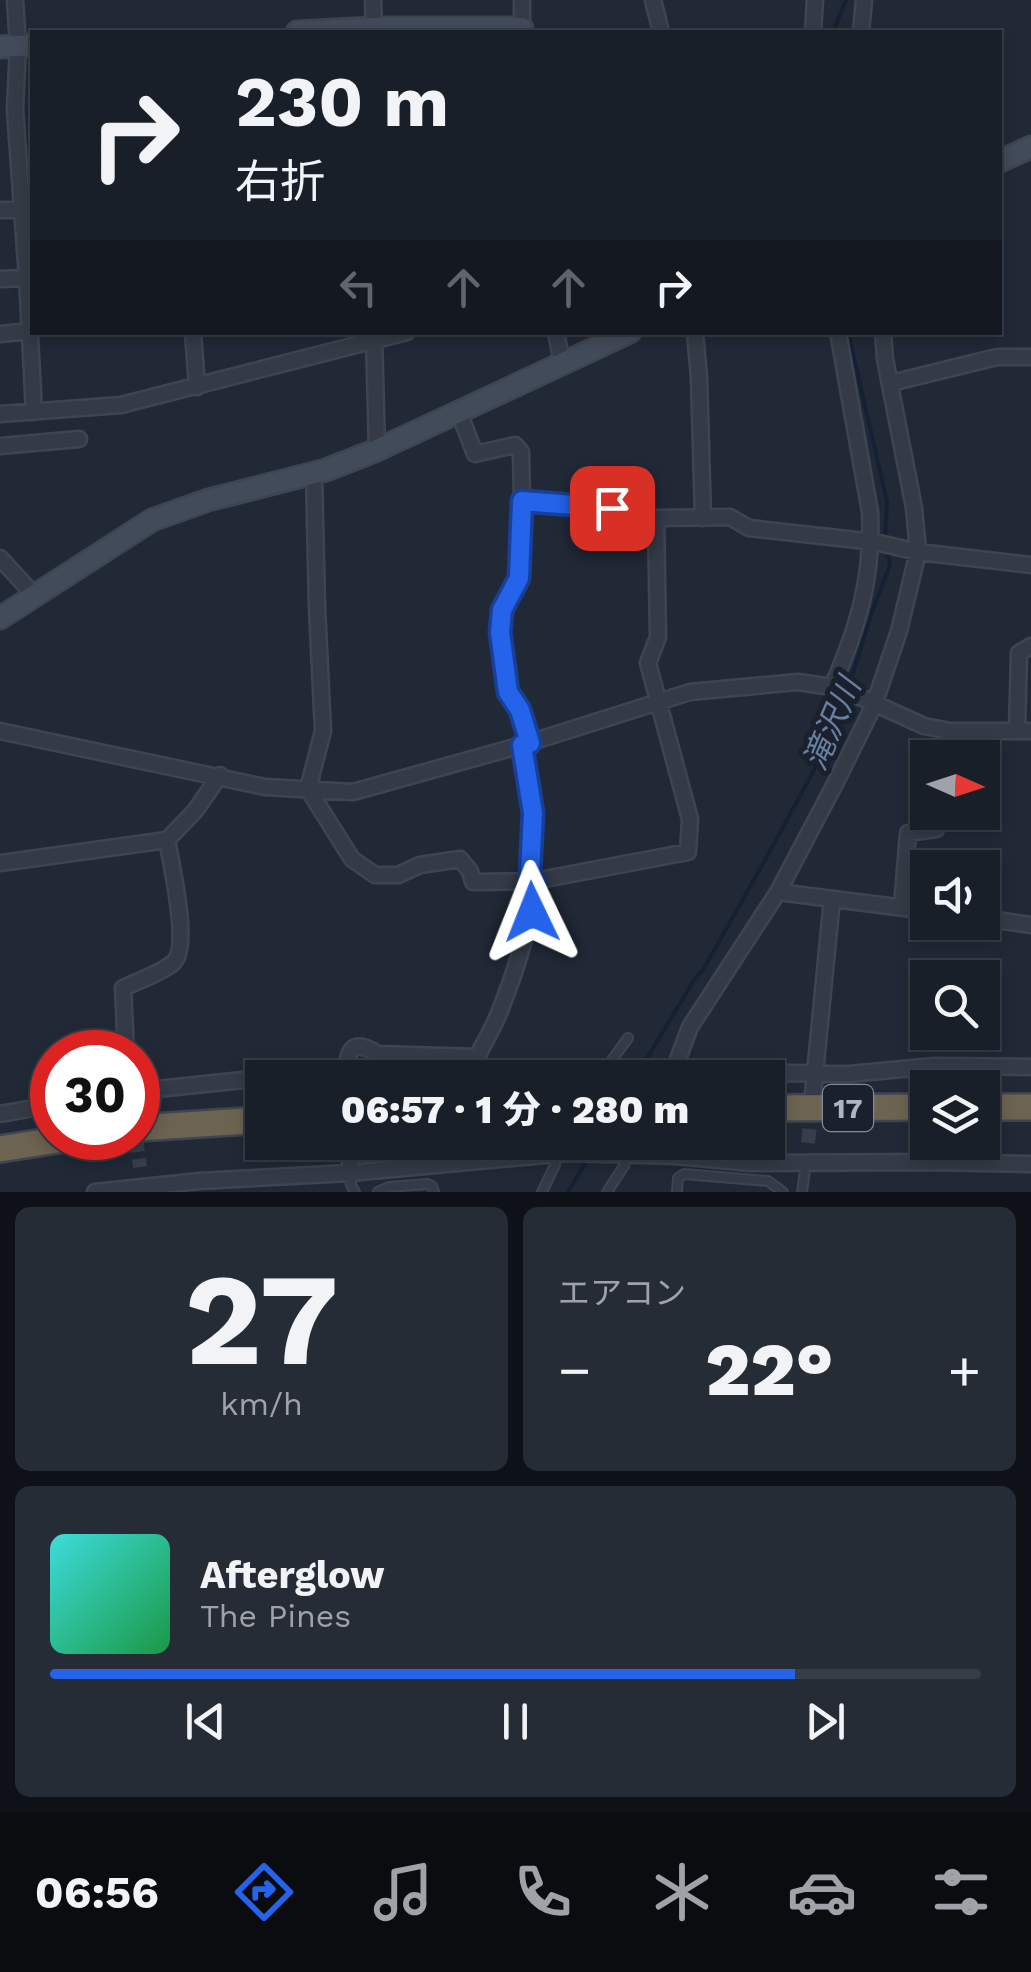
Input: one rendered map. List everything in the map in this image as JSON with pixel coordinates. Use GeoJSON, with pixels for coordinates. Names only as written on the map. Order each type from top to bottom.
{"type":"FeatureCollection","features":[{"type":"Feature","properties":{"kind":"highway"},"geometry":{"type":"LineString","coordinates":[[1000,1107],[1031,1108]]}},
{"type":"Feature","properties":{"kind":"highway","name":"17"},"geometry":{"type":"LineString","coordinates":[[785,1108],[910,1108]]}},
{"type":"Feature","properties":{"kind":"highway"},"geometry":{"type":"LineString","coordinates":[[160,1127],[245,1121]]}},
{"type":"Feature","properties":{"kind":"highway"},"geometry":{"type":"LineString","coordinates":[[0,1149],[30,1144]]}},
{"type":"Feature","properties":{"kind":"street"},"geometry":{"type":"LineString","coordinates":[[0,334],[30,331],[22,210],[8,109],[17,46],[16,0]]}},
{"type":"Feature","properties":{"kind":"street"},"geometry":{"type":"LineString","coordinates":[[373,0],[374,30],[522,30],[522,0]]}},
{"type":"Feature","properties":{"kind":"street"},"geometry":{"type":"LineString","coordinates":[[653,0],[660,30]]}},
{"type":"Feature","properties":{"kind":"street"},"geometry":{"type":"LineString","coordinates":[[812,30],[815,0]]}},
{"type":"Feature","properties":{"kind":"street"},"geometry":{"type":"LineString","coordinates":[[860,30],[864,0]]}},
{"type":"Feature","properties":{"kind":"street"},"geometry":{"type":"LineString","coordinates":[[1002,160],[1031,147]]}},
{"type":"Feature","properties":{"kind":"street"},"geometry":{"type":"LineString","coordinates":[[0,210],[22,210]]}},
{"type":"Feature","properties":{"kind":"street"},"geometry":{"type":"LineString","coordinates":[[0,279],[27,278]]}},
{"type":"Feature","properties":{"kind":"street"},"geometry":{"type":"LineString","coordinates":[[30,335],[34,412]]}},
{"type":"Feature","properties":{"kind":"street"},"geometry":{"type":"LineString","coordinates":[[194,335],[197,386]]}},
{"type":"Feature","properties":{"kind":"street"},"geometry":{"type":"LineString","coordinates":[[557,335],[562,363]]}},
{"type":"Feature","properties":{"kind":"street"},"geometry":{"type":"LineString","coordinates":[[0,618],[152,520],[208,500],[314,473],[377,450],[623,335]]}},
{"type":"Feature","properties":{"kind":"street"},"geometry":{"type":"LineString","coordinates":[[695,335],[703,518]]}},
{"type":"Feature","properties":{"kind":"street"},"geometry":{"type":"LineString","coordinates":[[835,689],[862,604],[873,542],[839,335]]}},
{"type":"Feature","properties":{"kind":"street"},"geometry":{"type":"LineString","coordinates":[[678,1060],[690,1027],[778,892],[870,702],[898,631],[918,552],[883,335]]}},
{"type":"Feature","properties":{"kind":"street"},"geometry":{"type":"LineString","coordinates":[[0,414],[122,405],[374,337],[377,450]]}},
{"type":"Feature","properties":{"kind":"street"},"geometry":{"type":"LineString","coordinates":[[891,383],[998,357],[1031,357]]}},
{"type":"Feature","properties":{"kind":"street"},"geometry":{"type":"LineString","coordinates":[[346,1060],[350,1051],[360,1046],[378,1054],[477,1057],[501,1008],[532,912],[533,813],[526,744],[520,710],[508,692],[500,632],[502,610],[519,578],[521,452],[515,445],[475,454],[458,412]]}},
{"type":"Feature","properties":{"kind":"street"},"geometry":{"type":"LineString","coordinates":[[0,446],[79,439]]}},
{"type":"Feature","properties":{"kind":"street"},"geometry":{"type":"LineString","coordinates":[[314,473],[323,730],[308,789],[352,859],[374,874],[398,875],[420,865],[460,860],[470,871],[473,882],[534,881],[688,852],[690,819],[648,663],[658,637],[656,518]]}},
{"type":"Feature","properties":{"kind":"street"},"geometry":{"type":"LineString","coordinates":[[522,501],[588,505],[656,518],[730,517],[748,528],[1031,565]]}},
{"type":"Feature","properties":{"kind":"street"},"geometry":{"type":"LineString","coordinates":[[0,558],[34,596]]}},
{"type":"Feature","properties":{"kind":"street"},"geometry":{"type":"LineString","coordinates":[[0,731],[265,786],[353,792],[526,744],[690,692],[798,682],[835,689],[924,726],[950,731],[1024,731],[1019,652],[1031,646]]}},
{"type":"Feature","properties":{"kind":"street"},"geometry":{"type":"LineString","coordinates":[[949,740],[950,731]]}},
{"type":"Feature","properties":{"kind":"street"},"geometry":{"type":"LineString","coordinates":[[0,863],[167,840],[195,811],[220,776]]}},
{"type":"Feature","properties":{"kind":"street"},"geometry":{"type":"LineString","coordinates":[[902,907],[908,832],[927,830]]}},
{"type":"Feature","properties":{"kind":"street"},"geometry":{"type":"LineString","coordinates":[[125,1030],[123,988],[174,962],[181,952],[179,907],[167,840]]}},
{"type":"Feature","properties":{"kind":"street"},"geometry":{"type":"LineString","coordinates":[[778,892],[910,908]]}},
{"type":"Feature","properties":{"kind":"street"},"geometry":{"type":"LineString","coordinates":[[813,1094],[832,899]]}},
{"type":"Feature","properties":{"kind":"street"},"geometry":{"type":"LineString","coordinates":[[1000,921],[1031,925]]}},
{"type":"Feature","properties":{"kind":"street"},"geometry":{"type":"LineString","coordinates":[[785,1076],[934,1066],[1031,1067]]}},
{"type":"Feature","properties":{"kind":"street"},"geometry":{"type":"LineString","coordinates":[[160,1089],[245,1080]]}},
{"type":"Feature","properties":{"kind":"street"},"geometry":{"type":"LineString","coordinates":[[0,1114],[30,1109]]}},
{"type":"Feature","properties":{"kind":"street"},"geometry":{"type":"LineString","coordinates":[[806,1163],[808,1144]]}},
{"type":"Feature","properties":{"kind":"street"},"geometry":{"type":"LineString","coordinates":[[350,1160],[350,1173]]}},
{"type":"Feature","properties":{"kind":"street"},"geometry":{"type":"LineString","coordinates":[[95,1192],[495,1160]]}},
{"type":"Feature","properties":{"kind":"street"},"geometry":{"type":"LineString","coordinates":[[713,1160],[750,1164],[1031,1164]]}},
{"type":"Feature","properties":{"kind":"street"},"geometry":{"type":"LineString","coordinates":[[140,1167],[142,1186]]}},
{"type":"Feature","properties":{"kind":"lane"},"geometry":{"type":"LineString","coordinates":[[613,1060],[628,1038]]}},
{"type":"Feature","properties":{"kind":"lane"},"geometry":{"type":"LineString","coordinates":[[542,1192],[558,1160]]}},
{"type":"Feature","properties":{"kind":"lane"},"geometry":{"type":"LineString","coordinates":[[606,1192],[624,1166],[624,1160]]}},
{"type":"Feature","properties":{"kind":"lane"},"geometry":{"type":"LineString","coordinates":[[802,1192],[806,1163]]}},
{"type":"Feature","properties":{"kind":"lane"},"geometry":{"type":"LineString","coordinates":[[350,1173],[355,1192]]}},
{"type":"Feature","properties":{"kind":"lane"},"geometry":{"type":"LineString","coordinates":[[677,1192],[678,1178],[684,1174],[768,1181],[783,1192]]}},
{"type":"Feature","properties":{"kind":"lane"},"geometry":{"type":"LineString","coordinates":[[378,1192],[389,1187],[428,1184],[434,1192]]}},
{"type":"Feature","properties":{"kind":"waterway","name":"滝沢川"},"geometry":{"type":"LineString","coordinates":[[834,30],[846,0]]}},
{"type":"Feature","properties":{"kind":"waterway","name":"滝沢川"},"geometry":{"type":"LineString","coordinates":[[850,335],[887,502],[885,539]]}},
{"type":"Feature","properties":{"kind":"waterway","name":"滝沢川"},"geometry":{"type":"LineString","coordinates":[[849,686],[890,565],[887,548]]}},
{"type":"Feature","properties":{"kind":"waterway","name":"滝沢川"},"geometry":{"type":"LineString","coordinates":[[646,1060],[703,970],[769,853],[821,756],[846,695]]}},
{"type":"Feature","properties":{"kind":"waterway","name":"滝沢川"},"geometry":{"type":"LineString","coordinates":[[568,1192],[587,1160]]}},
{"type":"Feature","properties":{"kind":"tunnel"},"geometry":{"type":"LineString","coordinates":[[808,1143],[812,1105]]}},
{"type":"Feature","properties":{"kind":"tunnel"},"geometry":{"type":"LineString","coordinates":[[139,1160],[140,1167]]}},
{"type":"Feature","properties":{"kind":"route"},"geometry":{"type":"LineString","coordinates":[[532,912],[533,813],[522,745],[530,743],[520,710],[508,692],[500,632],[502,610],[519,578],[522,501],[612,508]]}}]}
